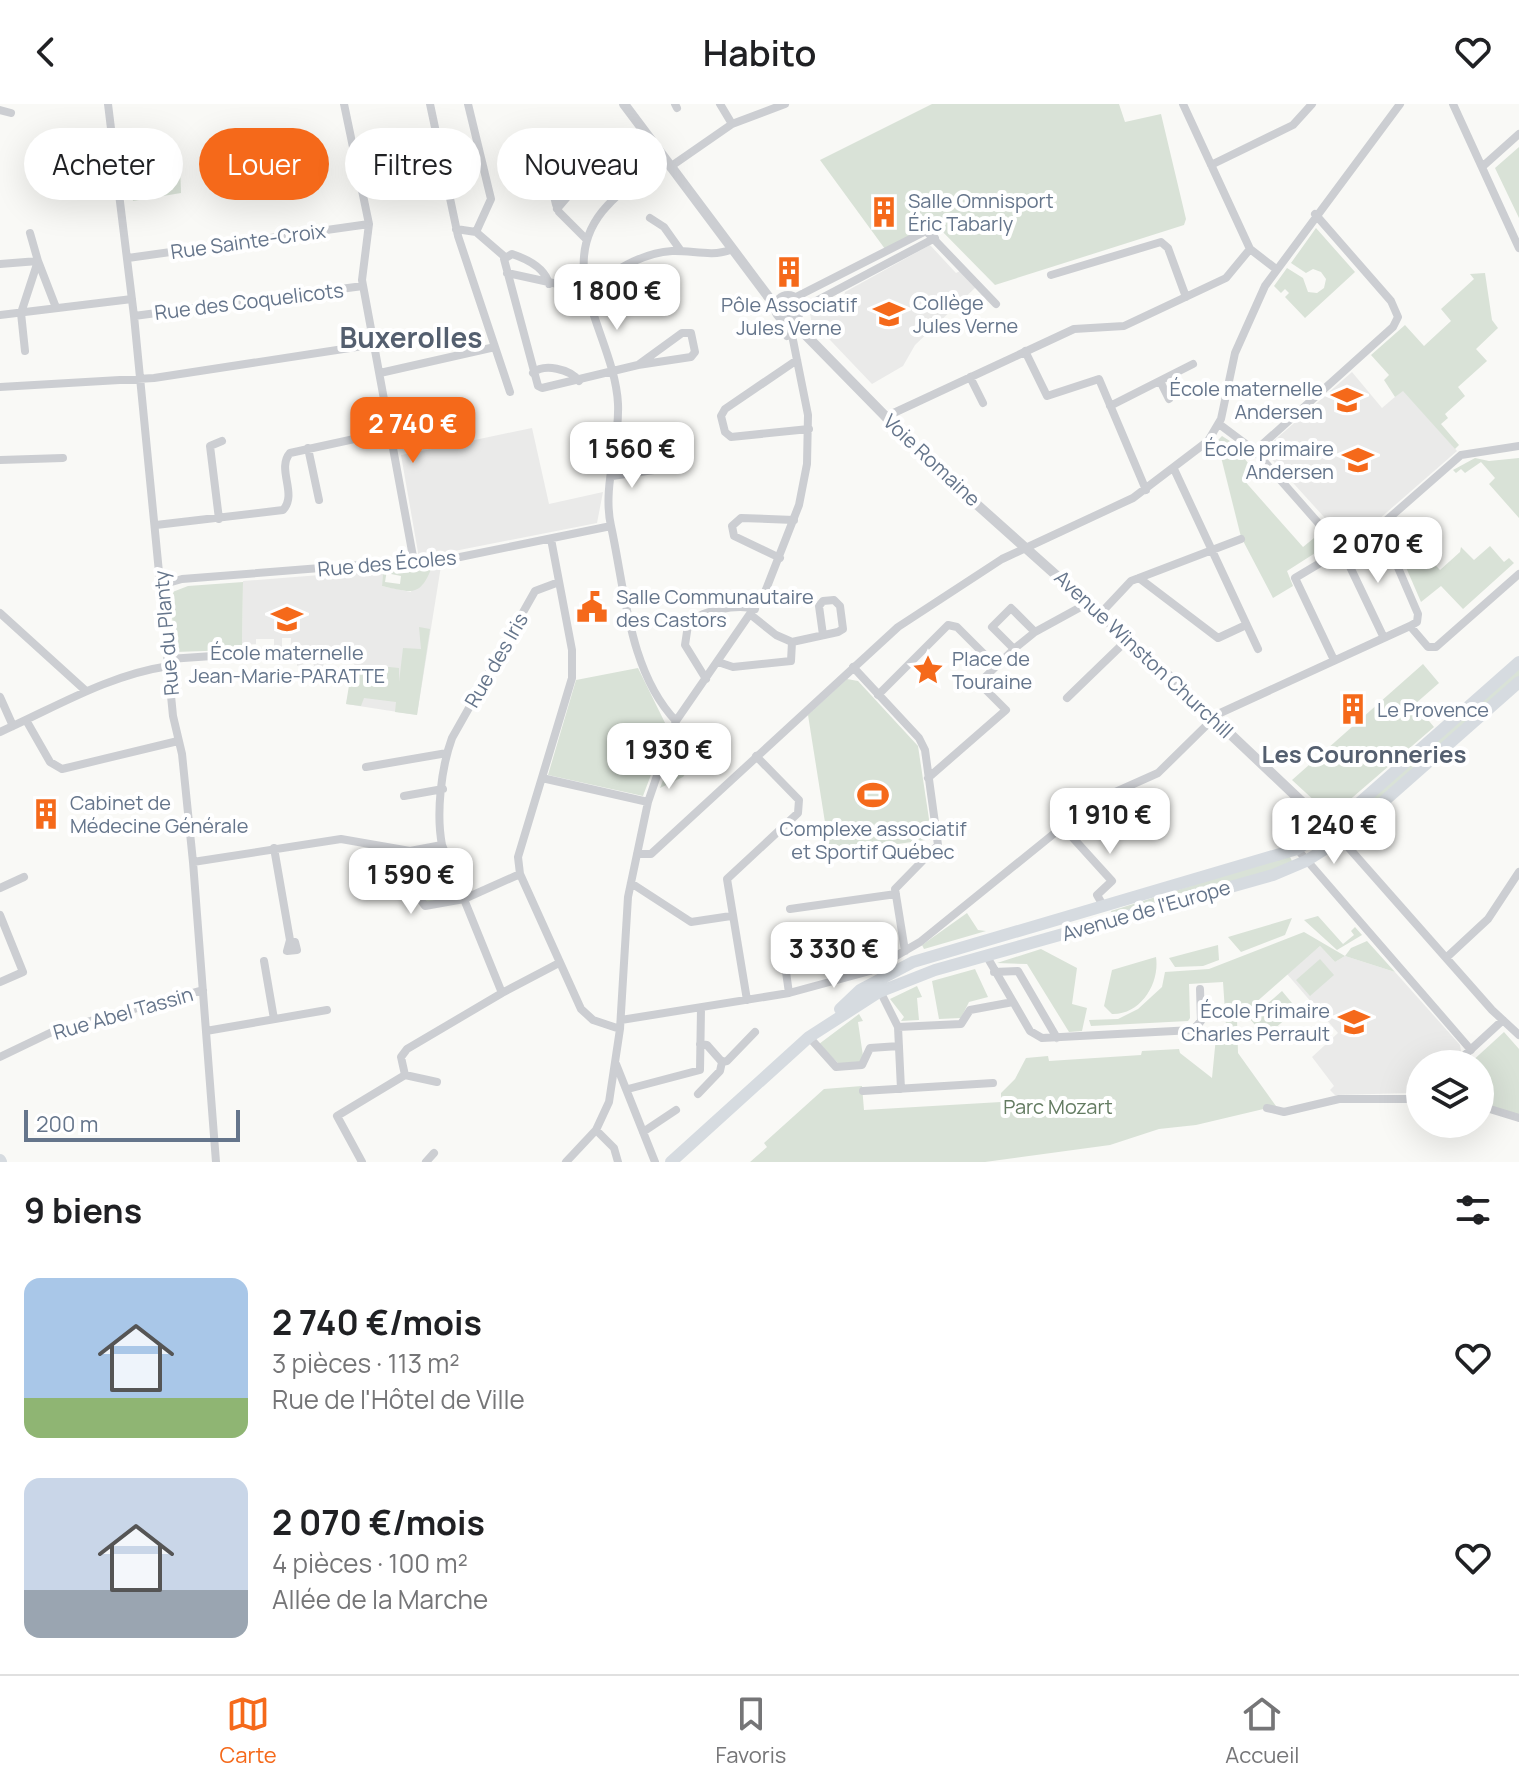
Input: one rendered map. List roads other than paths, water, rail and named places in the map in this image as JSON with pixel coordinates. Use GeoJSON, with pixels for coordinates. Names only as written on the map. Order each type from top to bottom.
{"type":"FeatureCollection","features":[{"type":"Feature","properties":{"kind":"main road"},"geometry":{"type":"LineString","coordinates":[[1306,861],[1308,851],[1329,829],[1519,662]]}},
{"type":"Feature","properties":{"kind":"main road","name":"Avenue de l'Europe"},"geometry":{"type":"LineString","coordinates":[[875,981],[920,975],[1249,882],[1306,861],[1341,839],[1519,682]]}},
{"type":"Feature","properties":{"kind":"main road","name":"Avenue de l'Europe"},"geometry":{"type":"LineString","coordinates":[[671,1162],[875,981],[926,958],[1297,849],[1329,829]]}},
{"type":"Feature","properties":{"kind":"street","name":"Rue du Planty"},"geometry":{"type":"LineString","coordinates":[[108,104],[128,258],[169,662],[193,862],[216,1162]]}},
{"type":"Feature","properties":{"kind":"street"},"geometry":{"type":"LineString","coordinates":[[344,104],[369,224],[363,286],[414,562]]}},
{"type":"Feature","properties":{"kind":"street"},"geometry":{"type":"LineString","coordinates":[[468,104],[474,128]]}},
{"type":"Feature","properties":{"kind":"street","name":"Voie Romaine"},"geometry":{"type":"LineString","coordinates":[[624,104],[730,250],[840,371]]}},
{"type":"Feature","properties":{"kind":"street"},"geometry":{"type":"LineString","coordinates":[[720,104],[732,124]]}},
{"type":"Feature","properties":{"kind":"street"},"geometry":{"type":"LineString","coordinates":[[676,721],[666,708],[638,652],[611,526],[608,506],[618,429],[613,373],[585,290],[582,263],[587,240],[607,206],[732,124],[785,104]]}},
{"type":"Feature","properties":{"kind":"street"},"geometry":{"type":"LineString","coordinates":[[1183,104],[1250,249],[1276,269]]}},
{"type":"Feature","properties":{"kind":"street"},"geometry":{"type":"LineString","coordinates":[[1211,165],[1293,125],[1312,104]]}},
{"type":"Feature","properties":{"kind":"street"},"geometry":{"type":"LineString","coordinates":[[637,854],[651,854],[853,667],[921,610],[1027,546],[1146,490],[1208,441],[1219,424],[1235,353],[1248,320],[1276,269],[1400,104]]}},
{"type":"Feature","properties":{"kind":"street"},"geometry":{"type":"LineString","coordinates":[[1453,104],[1519,248]]}},
{"type":"Feature","properties":{"kind":"street"},"geometry":{"type":"LineString","coordinates":[[431,106],[436,128]]}},
{"type":"Feature","properties":{"kind":"street"},"geometry":{"type":"LineString","coordinates":[[0,110],[11,113]]}},
{"type":"Feature","properties":{"kind":"street"},"geometry":{"type":"LineString","coordinates":[[1482,167],[1519,134]]}},
{"type":"Feature","properties":{"kind":"street"},"geometry":{"type":"LineString","coordinates":[[476,232],[491,199],[481,157]]}},
{"type":"Feature","properties":{"kind":"street"},"geometry":{"type":"LineString","coordinates":[[557,209],[581,181],[577,170],[561,173],[555,180],[557,209],[587,240]]}},
{"type":"Feature","properties":{"kind":"street"},"geometry":{"type":"LineString","coordinates":[[450,200],[456,229],[510,392]]}},
{"type":"Feature","properties":{"kind":"street"},"geometry":{"type":"LineString","coordinates":[[1255,451],[1385,334],[1398,317],[1391,301],[1315,214]]}},
{"type":"Feature","properties":{"kind":"street"},"geometry":{"type":"LineString","coordinates":[[650,218],[662,225],[681,251]]}},
{"type":"Feature","properties":{"kind":"street","name":"Rue Sainte-Croix"},"geometry":{"type":"LineString","coordinates":[[128,258],[369,224]]}},
{"type":"Feature","properties":{"kind":"street"},"geometry":{"type":"LineString","coordinates":[[456,229],[476,232],[505,257],[536,384],[542,388],[638,365],[693,356],[691,333],[682,333],[638,365]]}},
{"type":"Feature","properties":{"kind":"street"},"geometry":{"type":"LineString","coordinates":[[566,1162],[596,1130],[606,1113],[621,1024],[631,883],[648,802],[676,721],[753,612],[780,558],[794,520],[807,464],[809,429],[791,344],[791,296],[923,232],[935,238],[996,304]]}},
{"type":"Feature","properties":{"kind":"street"},"geometry":{"type":"LineString","coordinates":[[30,233],[55,305]]}},
{"type":"Feature","properties":{"kind":"street"},"geometry":{"type":"LineString","coordinates":[[789,314],[935,238]]}},
{"type":"Feature","properties":{"kind":"street"},"geometry":{"type":"LineString","coordinates":[[1051,275],[1161,242],[1168,248],[1186,297]]}},
{"type":"Feature","properties":{"kind":"street"},"geometry":{"type":"LineString","coordinates":[[885,417],[1078,327],[1120,328],[1229,275],[1250,249]]}},
{"type":"Feature","properties":{"kind":"street"},"geometry":{"type":"LineString","coordinates":[[507,273],[585,290],[640,258],[681,251],[719,253],[730,250]]}},
{"type":"Feature","properties":{"kind":"street"},"geometry":{"type":"LineString","coordinates":[[505,257],[515,254],[529,261],[547,277],[549,284]]}},
{"type":"Feature","properties":{"kind":"street"},"geometry":{"type":"LineString","coordinates":[[0,264],[38,261]]}},
{"type":"Feature","properties":{"kind":"street"},"geometry":{"type":"LineString","coordinates":[[25,351],[21,313],[38,261]]}},
{"type":"Feature","properties":{"kind":"street","name":"Rue des Coquelicots"},"geometry":{"type":"LineString","coordinates":[[134,316],[363,286]]}},
{"type":"Feature","properties":{"kind":"street","name":"Voie Romaine"},"geometry":{"type":"LineString","coordinates":[[763,286],[791,296],[789,314],[809,341],[936,468],[1027,546]]}},
{"type":"Feature","properties":{"kind":"street"},"geometry":{"type":"LineString","coordinates":[[0,315],[55,305],[132,299]]}},
{"type":"Feature","properties":{"kind":"street"},"geometry":{"type":"LineString","coordinates":[[809,341],[798,346],[796,358],[725,409],[721,416],[723,429],[731,437],[809,429]]}},
{"type":"Feature","properties":{"kind":"street"},"geometry":{"type":"LineString","coordinates":[[0,387],[140,379],[376,344]]}},
{"type":"Feature","properties":{"kind":"street"},"geometry":{"type":"LineString","coordinates":[[380,373],[495,347]]}},
{"type":"Feature","properties":{"kind":"street"},"geometry":{"type":"LineString","coordinates":[[1025,351],[1047,396],[1099,379],[1146,490]]}},
{"type":"Feature","properties":{"kind":"street"},"geometry":{"type":"LineString","coordinates":[[1110,406],[1193,364]]}},
{"type":"Feature","properties":{"kind":"street"},"geometry":{"type":"LineString","coordinates":[[533,373],[546,367],[573,375],[579,381]]}},
{"type":"Feature","properties":{"kind":"street"},"geometry":{"type":"LineString","coordinates":[[970,377],[983,403]]}},
{"type":"Feature","properties":{"kind":"street"},"geometry":{"type":"LineString","coordinates":[[1160,381],[1169,399]]}},
{"type":"Feature","properties":{"kind":"street"},"geometry":{"type":"LineString","coordinates":[[1219,424],[1255,451],[1342,550],[1384,638]]}},
{"type":"Feature","properties":{"kind":"street"},"geometry":{"type":"LineString","coordinates":[[612,476],[651,470],[642,428],[618,429]]}},
{"type":"Feature","properties":{"kind":"street"},"geometry":{"type":"LineString","coordinates":[[156,525],[219,519],[286,507],[289,499],[285,459],[295,450],[391,431]]}},
{"type":"Feature","properties":{"kind":"street"},"geometry":{"type":"LineString","coordinates":[[219,519],[210,446],[222,441]]}},
{"type":"Feature","properties":{"kind":"street"},"geometry":{"type":"LineString","coordinates":[[1334,660],[1295,578],[1380,526],[1461,455],[1519,446]]}},
{"type":"Feature","properties":{"kind":"street"},"geometry":{"type":"LineString","coordinates":[[308,448],[319,500]]}},
{"type":"Feature","properties":{"kind":"street"},"geometry":{"type":"LineString","coordinates":[[0,460],[63,458]]}},
{"type":"Feature","properties":{"kind":"street"},"geometry":{"type":"LineString","coordinates":[[1174,469],[1258,649]]}},
{"type":"Feature","properties":{"kind":"street"},"geometry":{"type":"LineString","coordinates":[[780,558],[734,536],[732,526],[741,518],[794,520]]}},
{"type":"Feature","properties":{"kind":"street","name":"Rue des Écoles"},"geometry":{"type":"LineString","coordinates":[[161,585],[182,579],[460,557],[611,526]]}},
{"type":"Feature","properties":{"kind":"street"},"geometry":{"type":"LineString","coordinates":[[551,539],[572,650],[572,678],[519,852],[520,874],[559,963],[586,1015],[621,1024],[747,1000],[875,981],[905,951],[1101,797],[1158,773],[1213,718],[1417,622],[1418,614],[1380,526]]}},
{"type":"Feature","properties":{"kind":"street"},"geometry":{"type":"LineString","coordinates":[[1100,614],[1131,581],[1241,539]]}},
{"type":"Feature","properties":{"kind":"street","name":"Avenue Winston Churchill"},"geometry":{"type":"LineString","coordinates":[[1027,546],[1329,829]]}},
{"type":"Feature","properties":{"kind":"street"},"geometry":{"type":"LineString","coordinates":[[1410,626],[1428,647],[1436,647],[1519,574]]}},
{"type":"Feature","properties":{"kind":"street"},"geometry":{"type":"LineString","coordinates":[[1139,578],[1218,638],[1246,625]]}},
{"type":"Feature","properties":{"kind":"street","name":"Rue des Iris"},"geometry":{"type":"LineString","coordinates":[[447,753],[535,591],[559,582]]}},
{"type":"Feature","properties":{"kind":"street"},"geometry":{"type":"LineString","coordinates":[[928,778],[1006,710],[979,683],[1035,632],[1088,603]]}},
{"type":"Feature","properties":{"kind":"street"},"geometry":{"type":"LineString","coordinates":[[706,679],[685,645],[688,625],[702,615],[744,607],[776,635],[792,642],[823,635]]}},
{"type":"Feature","properties":{"kind":"street"},"geometry":{"type":"LineString","coordinates":[[1014,649],[992,627],[1011,608],[1035,632]]}},
{"type":"Feature","properties":{"kind":"street"},"geometry":{"type":"LineString","coordinates":[[0,613],[86,691]]}},
{"type":"Feature","properties":{"kind":"street"},"geometry":{"type":"LineString","coordinates":[[878,695],[948,625],[957,627],[996,666]]}},
{"type":"Feature","properties":{"kind":"street"},"geometry":{"type":"LineString","coordinates":[[1067,698],[1128,639]]}},
{"type":"Feature","properties":{"kind":"street"},"geometry":{"type":"LineString","coordinates":[[718,662],[733,667],[788,663],[793,657],[792,642]]}},
{"type":"Feature","properties":{"kind":"street"},"geometry":{"type":"LineString","coordinates":[[0,732],[86,691],[144,669],[169,662],[284,651]]}},
{"type":"Feature","properties":{"kind":"street"},"geometry":{"type":"LineString","coordinates":[[853,667],[922,743],[938,845],[895,889],[905,951]]}},
{"type":"Feature","properties":{"kind":"street"},"geometry":{"type":"LineString","coordinates":[[0,697],[13,726]]}},
{"type":"Feature","properties":{"kind":"street"},"geometry":{"type":"LineString","coordinates":[[26,720],[50,762],[62,769],[178,741]]}},
{"type":"Feature","properties":{"kind":"street"},"geometry":{"type":"LineString","coordinates":[[366,767],[447,753],[442,845],[502,993]]}},
{"type":"Feature","properties":{"kind":"street"},"geometry":{"type":"LineString","coordinates":[[747,1000],[727,879],[798,813],[799,807],[799,800],[756,756]]}},
{"type":"Feature","properties":{"kind":"street"},"geometry":{"type":"LineString","coordinates":[[542,778],[648,802]]}},
{"type":"Feature","properties":{"kind":"street"},"geometry":{"type":"LineString","coordinates":[[404,796],[443,789]]}},
{"type":"Feature","properties":{"kind":"street"},"geometry":{"type":"LineString","coordinates":[[1063,827],[1112,881],[1097,895],[1104,907]]}},
{"type":"Feature","properties":{"kind":"street"},"geometry":{"type":"LineString","coordinates":[[1329,829],[1519,1035]]}},
{"type":"Feature","properties":{"kind":"street"},"geometry":{"type":"LineString","coordinates":[[193,862],[341,839],[410,851],[442,845]]}},
{"type":"Feature","properties":{"kind":"street"},"geometry":{"type":"LineString","coordinates":[[274,848],[290,940]]}},
{"type":"Feature","properties":{"kind":"street"},"geometry":{"type":"LineString","coordinates":[[1297,849],[1471,1050],[1503,1020]]}},
{"type":"Feature","properties":{"kind":"street"},"geometry":{"type":"LineString","coordinates":[[410,851],[423,904],[464,899],[520,874]]}},
{"type":"Feature","properties":{"kind":"street"},"geometry":{"type":"LineString","coordinates":[[1446,958],[1488,919],[1505,888],[1519,872]]}},
{"type":"Feature","properties":{"kind":"street"},"geometry":{"type":"LineString","coordinates":[[0,888],[24,877]]}},
{"type":"Feature","properties":{"kind":"street"},"geometry":{"type":"LineString","coordinates":[[631,883],[691,922],[731,916]]}},
{"type":"Feature","properties":{"kind":"street"},"geometry":{"type":"LineString","coordinates":[[790,909],[896,894]]}},
{"type":"Feature","properties":{"kind":"street"},"geometry":{"type":"LineString","coordinates":[[0,915],[23,972],[0,982]]}},
{"type":"Feature","properties":{"kind":"street"},"geometry":{"type":"LineString","coordinates":[[986,955],[1035,1036],[1057,1038],[1195,1030],[1201,1021],[1200,989]]}},
{"type":"Feature","properties":{"kind":"street"},"geometry":{"type":"LineString","coordinates":[[264,961],[274,1019]]}},
{"type":"Feature","properties":{"kind":"street"},"geometry":{"type":"LineString","coordinates":[[789,993],[785,965],[811,961]]}},
{"type":"Feature","properties":{"kind":"street"},"geometry":{"type":"LineString","coordinates":[[405,1075],[401,1059],[405,1051],[559,963]]}},
{"type":"Feature","properties":{"kind":"street"},"geometry":{"type":"LineString","coordinates":[[994,972],[1018,971],[1057,1038]]}},
{"type":"Feature","properties":{"kind":"street"},"geometry":{"type":"LineString","coordinates":[[875,981],[898,1027],[901,1089]]}},
{"type":"Feature","properties":{"kind":"street","name":"Rue Abel Tassin"},"geometry":{"type":"LineString","coordinates":[[0,1057],[54,1031],[203,990]]}},
{"type":"Feature","properties":{"kind":"street"},"geometry":{"type":"LineString","coordinates":[[898,1027],[961,1024],[969,1010],[1013,1002]]}},
{"type":"Feature","properties":{"kind":"street"},"geometry":{"type":"LineString","coordinates":[[612,1085],[698,1072],[701,1009]]}},
{"type":"Feature","properties":{"kind":"street"},"geometry":{"type":"LineString","coordinates":[[206,1031],[327,1010]]}},
{"type":"Feature","properties":{"kind":"street"},"geometry":{"type":"LineString","coordinates":[[698,1094],[720,1071],[722,1062],[755,1032]]}},
{"type":"Feature","properties":{"kind":"street"},"geometry":{"type":"LineString","coordinates":[[813,1034],[836,1067],[862,1065],[870,1048],[899,1046]]}},
{"type":"Feature","properties":{"kind":"street"},"geometry":{"type":"LineString","coordinates":[[700,1044],[707,1045],[722,1062]]}},
{"type":"Feature","properties":{"kind":"street"},"geometry":{"type":"LineString","coordinates":[[616,1064],[655,1162]]}},
{"type":"Feature","properties":{"kind":"street"},"geometry":{"type":"LineString","coordinates":[[362,1162],[337,1116],[405,1075],[437,1082]]}},
{"type":"Feature","properties":{"kind":"street"},"geometry":{"type":"LineString","coordinates":[[863,1091],[993,1083]]}},
{"type":"Feature","properties":{"kind":"street"},"geometry":{"type":"LineString","coordinates":[[1267,1108],[1284,1112],[1339,1099],[1406,1096]]}},
{"type":"Feature","properties":{"kind":"street"},"geometry":{"type":"LineString","coordinates":[[643,1132],[676,1110]]}},
{"type":"Feature","properties":{"kind":"street"},"geometry":{"type":"LineString","coordinates":[[1494,1110],[1519,1118]]}},
{"type":"Feature","properties":{"kind":"street"},"geometry":{"type":"LineString","coordinates":[[596,1130],[614,1148],[618,1162]]}},
{"type":"Feature","properties":{"kind":"street"},"geometry":{"type":"LineString","coordinates":[[426,1162],[434,1153]]}},
{"type":"Feature","properties":{"kind":"place","name":"Salle Omnisport Éric Tabarly"},"geometry":{"type":"Point","coordinates":[884,212]}},
{"type":"Feature","properties":{"kind":"place","name":"Pôle Associatif Jules Verne"},"geometry":{"type":"Point","coordinates":[789,272]}},
{"type":"Feature","properties":{"kind":"place","name":"Collège Jules Verne"},"geometry":{"type":"Point","coordinates":[889,314]}},
{"type":"Feature","properties":{"kind":"place","name":"École maternelle Andersen"},"geometry":{"type":"Point","coordinates":[1347,400]}},
{"type":"Feature","properties":{"kind":"place","name":"École primaire Andersen"},"geometry":{"type":"Point","coordinates":[1358,460]}},
{"type":"Feature","properties":{"kind":"place","name":"Salle Communautaire des Castors"},"geometry":{"type":"Point","coordinates":[592,607]}},
{"type":"Feature","properties":{"kind":"place","name":"École maternelle Jean-Marie-PARATTE"},"geometry":{"type":"Point","coordinates":[287,619]}},
{"type":"Feature","properties":{"kind":"place","name":"Place de Touraine"},"geometry":{"type":"Point","coordinates":[928,670]}},
{"type":"Feature","properties":{"kind":"place","name":"Le Provence"},"geometry":{"type":"Point","coordinates":[1353,709]}},
{"type":"Feature","properties":{"kind":"place","name":"Complexe associatif et Sportif Québec"},"geometry":{"type":"Point","coordinates":[873,795]}},
{"type":"Feature","properties":{"kind":"place","name":"Cabinet de Médecine Générale"},"geometry":{"type":"Point","coordinates":[46,814]}},
{"type":"Feature","properties":{"kind":"place","name":"École Primaire Charles Perrault"},"geometry":{"type":"Point","coordinates":[1354,1022]}},
{"type":"Feature","properties":{"kind":"district","name":"Buxerolles"},"geometry":{"type":"Point","coordinates":[411,337]}},
{"type":"Feature","properties":{"kind":"district","name":"Les Couronneries"},"geometry":{"type":"Point","coordinates":[1364,753]}},
{"type":"Feature","properties":{"kind":"park label","name":"Parc Mozart"},"geometry":{"type":"Point","coordinates":[1058,1106]}}]}
